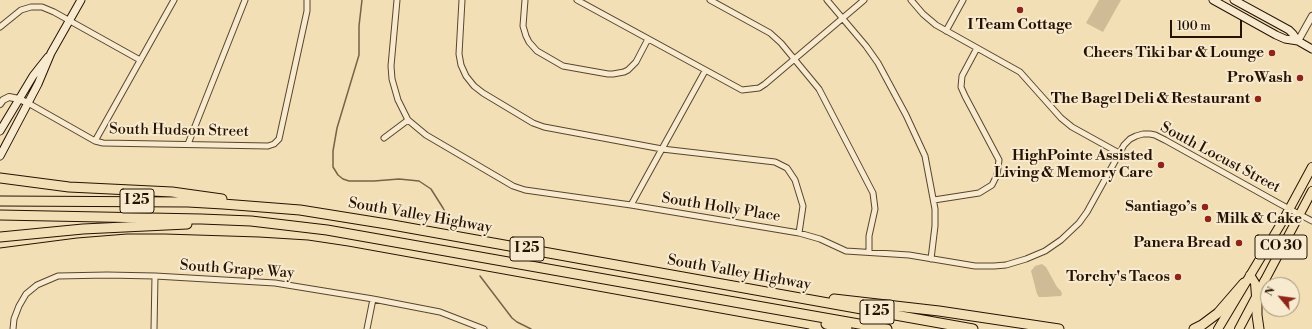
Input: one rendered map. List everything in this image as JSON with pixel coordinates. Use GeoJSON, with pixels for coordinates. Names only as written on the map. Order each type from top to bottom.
{"type":"FeatureCollection","features":[{"type":"Feature","properties":{"kind":"highway"},"geometry":{"type":"LineString","coordinates":[[0,171],[5,176],[17,181]]}},
{"type":"Feature","properties":{"kind":"highway"},"geometry":{"type":"LineString","coordinates":[[0,178],[70,187],[189,194],[273,207]]}},
{"type":"Feature","properties":{"kind":"highway","name":"South Valley Highway"},"geometry":{"type":"LineString","coordinates":[[0,201],[172,202],[273,207],[387,224],[973,329]]}},
{"type":"Feature","properties":{"kind":"highway","name":"South Valley Highway"},"geometry":{"type":"LineString","coordinates":[[0,215],[158,217],[251,221],[327,230],[887,329]]}},
{"type":"Feature","properties":{"kind":"highway"},"geometry":{"type":"LineString","coordinates":[[0,237],[83,228],[251,221]]}},
{"type":"Feature","properties":{"kind":"highway"},"geometry":{"type":"LineString","coordinates":[[1194,329],[1218,313],[1244,283]]}},
{"type":"Feature","properties":{"kind":"highway"},"geometry":{"type":"LineString","coordinates":[[1259,329],[1256,315],[1257,302],[1260,293]]}},
{"type":"Feature","properties":{"kind":"highway"},"geometry":{"type":"LineString","coordinates":[[781,294],[839,299],[939,311],[1059,329]]}},
{"type":"Feature","properties":{"kind":"highway"},"geometry":{"type":"LineString","coordinates":[[706,297],[847,329]]}},
{"type":"Feature","properties":{"kind":"main road"},"geometry":{"type":"LineString","coordinates":[[0,131],[37,70],[51,53],[81,0]]}},
{"type":"Feature","properties":{"kind":"main road"},"geometry":{"type":"LineString","coordinates":[[1213,0],[1276,35],[1285,39],[1298,41],[1312,49]]}},
{"type":"Feature","properties":{"kind":"main road"},"geometry":{"type":"LineString","coordinates":[[1234,0],[1289,30],[1298,41]]}},
{"type":"Feature","properties":{"kind":"main road"},"geometry":{"type":"LineString","coordinates":[[0,156],[44,72],[51,53]]}},
{"type":"Feature","properties":{"kind":"main road","name":"CO 30"},"geometry":{"type":"LineString","coordinates":[[1218,329],[1290,208],[1312,167]]}},
{"type":"Feature","properties":{"kind":"main road","name":"CO 30"},"geometry":{"type":"LineString","coordinates":[[1266,277],[1312,190]]}},
{"type":"Feature","properties":{"kind":"main road"},"geometry":{"type":"LineString","coordinates":[[1250,275],[1255,283],[1256,297]]}},
{"type":"Feature","properties":{"kind":"main road","name":"CO 30"},"geometry":{"type":"LineString","coordinates":[[1239,329],[1260,289]]}},
{"type":"Feature","properties":{"kind":"street"},"geometry":{"type":"LineString","coordinates":[[95,141],[174,0]]}},
{"type":"Feature","properties":{"kind":"street"},"geometry":{"type":"LineString","coordinates":[[188,144],[245,0]]}},
{"type":"Feature","properties":{"kind":"street","name":"South Hudson Street"},"geometry":{"type":"LineString","coordinates":[[19,99],[95,141],[108,143],[268,146],[274,144],[277,142],[307,11],[307,0]]}},
{"type":"Feature","properties":{"kind":"street","name":"South Holly Place"},"geometry":{"type":"LineString","coordinates":[[397,0],[391,66],[392,79],[398,100],[408,120],[426,135],[513,186],[525,190],[631,205],[799,233],[820,239],[846,251],[909,255],[975,266],[994,266],[1016,262],[1045,251]]}},
{"type":"Feature","properties":{"kind":"street"},"geometry":{"type":"LineString","coordinates":[[462,0],[459,54],[461,65],[466,76],[474,86],[483,93],[533,123],[544,127],[662,149],[775,162],[787,168],[795,180],[803,206],[799,233]]}},
{"type":"Feature","properties":{"kind":"street"},"geometry":{"type":"LineString","coordinates":[[525,0],[523,26],[529,42],[537,51],[563,66],[608,74],[619,74],[628,70],[636,62],[648,39]]}},
{"type":"Feature","properties":{"kind":"street"},"geometry":{"type":"LineString","coordinates":[[577,0],[742,90],[759,88],[765,84],[864,0]]}},
{"type":"Feature","properties":{"kind":"street"},"geometry":{"type":"LineString","coordinates":[[710,0],[770,33],[781,43],[819,89],[873,193],[875,209],[869,236],[869,252]]}},
{"type":"Feature","properties":{"kind":"street"},"geometry":{"type":"LineString","coordinates":[[827,0],[875,58],[906,115],[925,156],[934,200],[935,226],[931,259]]}},
{"type":"Feature","properties":{"kind":"street"},"geometry":{"type":"LineString","coordinates":[[911,0],[928,19],[946,31],[1020,72],[1056,113],[1072,127],[1119,153]]}},
{"type":"Feature","properties":{"kind":"street"},"geometry":{"type":"LineString","coordinates":[[946,31],[963,0]]}},
{"type":"Feature","properties":{"kind":"street"},"geometry":{"type":"LineString","coordinates":[[0,27],[19,11],[31,7],[40,7],[70,21],[140,60]]}},
{"type":"Feature","properties":{"kind":"street"},"geometry":{"type":"LineString","coordinates":[[1298,41],[1312,16]]}},
{"type":"Feature","properties":{"kind":"street"},"geometry":{"type":"LineString","coordinates":[[934,200],[979,193],[992,185],[997,175],[999,160],[961,87],[962,76],[977,48]]}},
{"type":"Feature","properties":{"kind":"street"},"geometry":{"type":"LineString","coordinates":[[631,205],[705,71]]}},
{"type":"Feature","properties":{"kind":"street"},"geometry":{"type":"LineString","coordinates":[[0,104],[3,100],[9,97],[19,99]]}},
{"type":"Feature","properties":{"kind":"street"},"geometry":{"type":"LineString","coordinates":[[384,138],[408,120]]}},
{"type":"Feature","properties":{"kind":"street","name":"South Locust Street"},"geometry":{"type":"LineString","coordinates":[[1045,251],[1061,240],[1082,218],[1090,207],[1119,153],[1127,142],[1136,136],[1143,134],[1155,135],[1312,221]]}},
{"type":"Feature","properties":{"kind":"street","name":"South Grape Way"},"geometry":{"type":"LineString","coordinates":[[13,329],[16,312],[22,300],[30,290],[47,280],[58,276],[107,275],[155,276],[275,283],[373,298],[440,312],[484,329]]}},
{"type":"Feature","properties":{"kind":"street"},"geometry":{"type":"LineString","coordinates":[[154,329],[155,276]]}},
{"type":"Feature","properties":{"kind":"street"},"geometry":{"type":"LineString","coordinates":[[367,329],[373,298]]}},
{"type":"Feature","properties":{"kind":"shaded area"},"geometry":{"type":"Polygon","coordinates":[[[1099,0],[1121,0],[1103,32],[1086,23],[1099,0]]]}},
{"type":"Feature","properties":{"kind":"shaded area"},"geometry":{"type":"Polygon","coordinates":[[[1042,264],[1046,267],[1057,287],[1061,291],[1061,296],[1039,297],[1037,294],[1031,271],[1035,266],[1042,264]]]}},
{"type":"Feature","properties":{"kind":"waterway"},"geometry":{"type":"LineString","coordinates":[[362,0],[359,26],[359,55],[337,128],[333,151],[333,167],[338,175],[349,181],[399,179],[419,181],[431,189],[449,220]]}},
{"type":"Feature","properties":{"kind":"waterway"},"geometry":{"type":"LineString","coordinates":[[480,276],[512,318],[531,329]]}},
{"type":"Feature","properties":{"kind":"tram line"},"geometry":{"type":"LineString","coordinates":[[0,248],[77,238],[127,234],[259,237],[308,240],[809,329]]}},
{"type":"Feature","properties":{"kind":"place","name":"I Team Cottage"},"geometry":{"type":"Point","coordinates":[1020,10]}},
{"type":"Feature","properties":{"kind":"place","name":"Cheers Tiki bar & Lounge"},"geometry":{"type":"Point","coordinates":[1272,53]}},
{"type":"Feature","properties":{"kind":"place","name":"ProWash"},"geometry":{"type":"Point","coordinates":[1300,78]}},
{"type":"Feature","properties":{"kind":"place","name":"The Bagel Deli & Restaurant"},"geometry":{"type":"Point","coordinates":[1258,99]}},
{"type":"Feature","properties":{"kind":"place","name":"HighPointe Assisted Living & Memory Care"},"geometry":{"type":"Point","coordinates":[1161,165]}},
{"type":"Feature","properties":{"kind":"place","name":"Santiago’s"},"geometry":{"type":"Point","coordinates":[1205,207]}},
{"type":"Feature","properties":{"kind":"place","name":"Milk & Cake"},"geometry":{"type":"Point","coordinates":[1208,219]}},
{"type":"Feature","properties":{"kind":"place","name":"Panera Bread"},"geometry":{"type":"Point","coordinates":[1239,243]}},
{"type":"Feature","properties":{"kind":"place","name":"Torchy's Tacos"},"geometry":{"type":"Point","coordinates":[1178,277]}}]}
